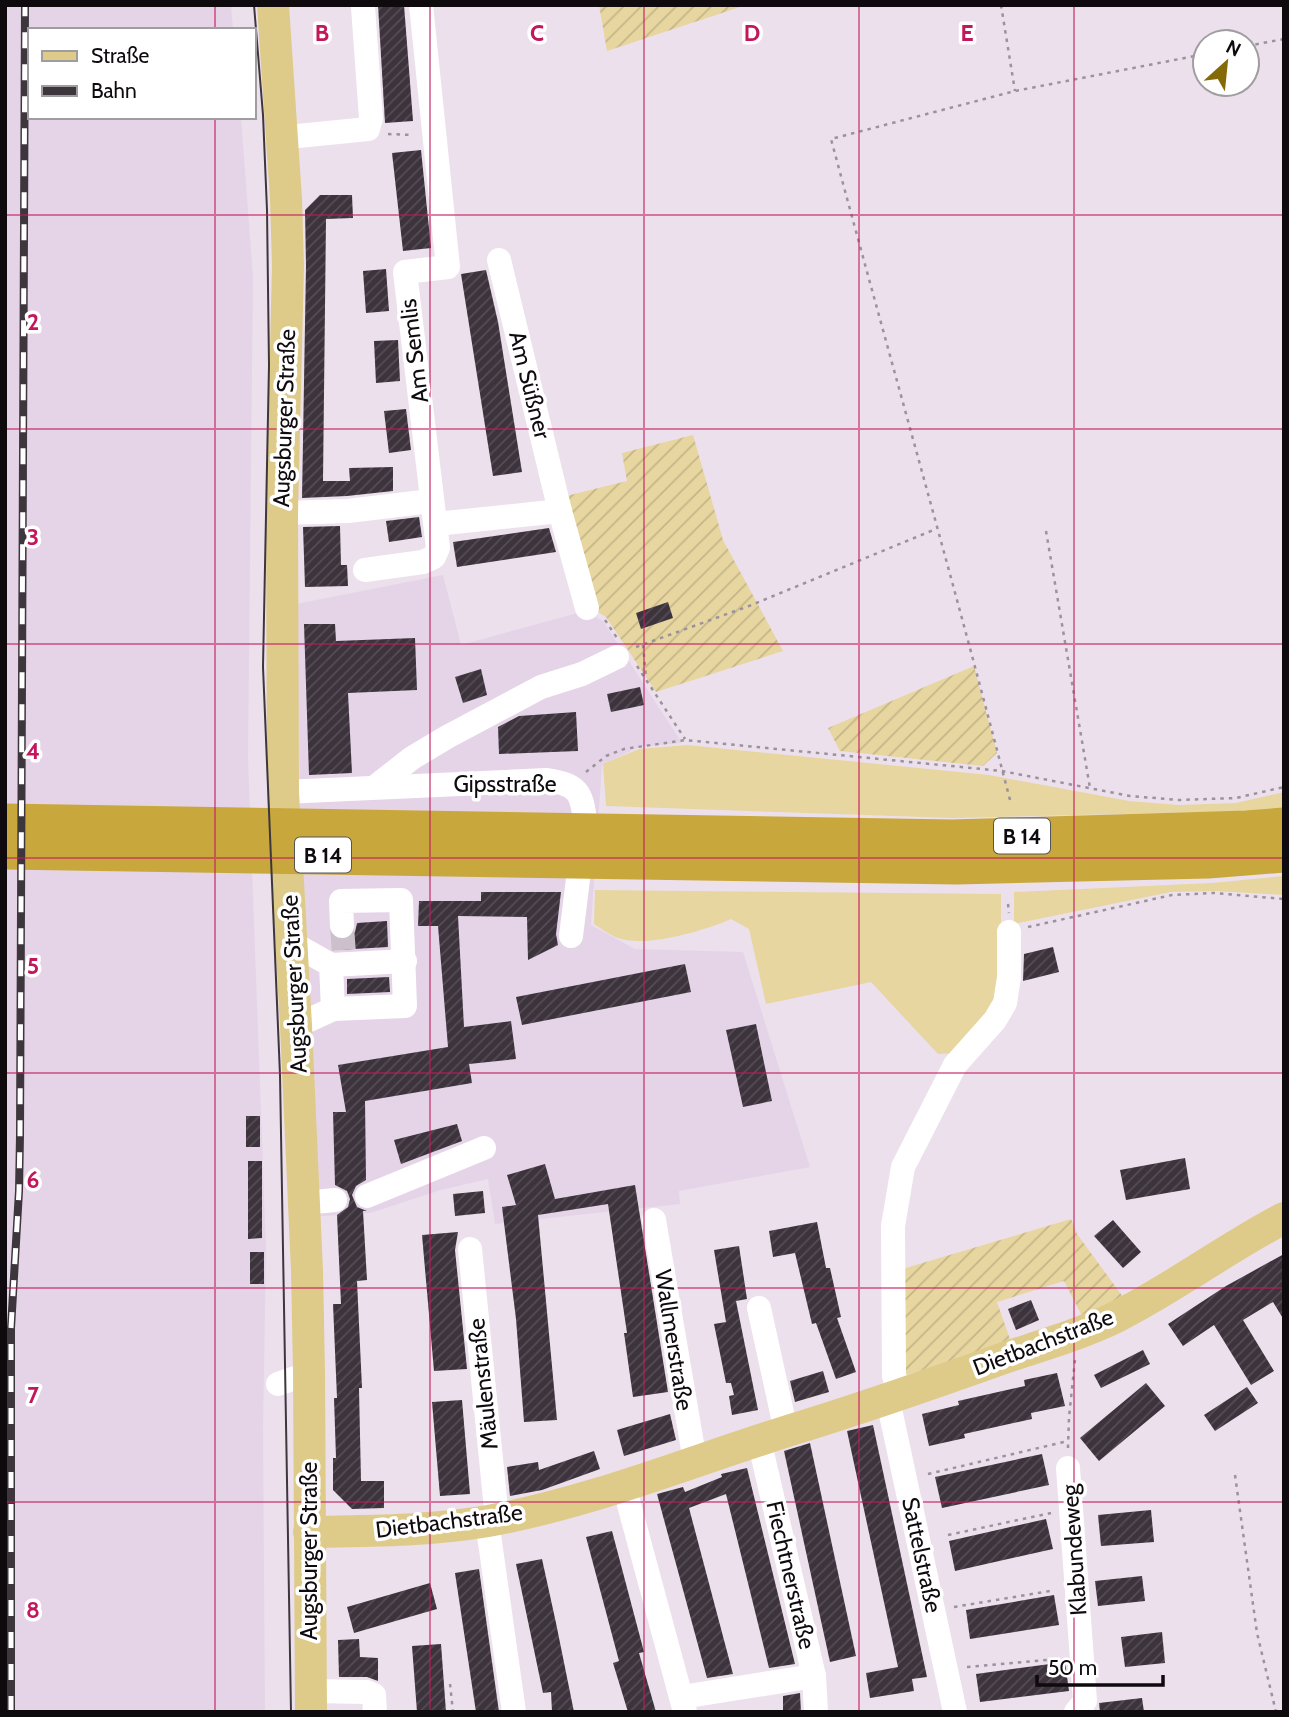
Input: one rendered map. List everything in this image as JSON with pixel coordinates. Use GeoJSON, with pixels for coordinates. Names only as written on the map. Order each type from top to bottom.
{"type":"FeatureCollection","features":[{"type":"Feature","properties":{"kind":"highway","name":"B 14"},"geometry":{"type":"LineString","coordinates":[[5,822],[640,847],[957,866],[1208,860],[1284,854]]}},
{"type":"Feature","properties":{"kind":"highway","name":"B 14"},"geometry":{"type":"LineString","coordinates":[[5,851],[640,847],[1284,826]]}},
{"type":"Feature","properties":{"kind":"main road","name":"Augsburger Straße"},"geometry":{"type":"LineString","coordinates":[[273,5],[284,135],[288,266],[282,513],[283,792],[304,1203],[309,1373],[310,1702]]}},
{"type":"Feature","properties":{"kind":"main road","name":"Dietbachstraße"},"geometry":{"type":"LineString","coordinates":[[309,1532],[421,1528],[492,1520],[568,1503],[624,1486],[894,1397],[1115,1317],[1284,1217]]}},
{"type":"Feature","properties":{"kind":"street","name":"Am Semlis"},"geometry":{"type":"LineString","coordinates":[[421,5],[448,267],[405,272],[433,513]]}},
{"type":"Feature","properties":{"kind":"street"},"geometry":{"type":"LineString","coordinates":[[284,135],[368,129],[371,118],[363,7]]}},
{"type":"Feature","properties":{"kind":"street","name":"Am Süßner"},"geometry":{"type":"LineString","coordinates":[[499,260],[560,511],[587,608]]}},
{"type":"Feature","properties":{"kind":"street"},"geometry":{"type":"LineString","coordinates":[[282,513],[560,511]]}},
{"type":"Feature","properties":{"kind":"street"},"geometry":{"type":"LineString","coordinates":[[365,570],[423,562],[435,557],[438,548],[433,513]]}},
{"type":"Feature","properties":{"kind":"street"},"geometry":{"type":"LineString","coordinates":[[375,788],[412,758],[484,717],[541,687],[582,674],[626,651]]}},
{"type":"Feature","properties":{"kind":"street","name":"Gipsstraße"},"geometry":{"type":"LineString","coordinates":[[283,792],[547,780],[565,783],[576,789],[583,805],[585,822],[571,936]]}},
{"type":"Feature","properties":{"kind":"street"},"geometry":{"type":"LineString","coordinates":[[296,1026],[333,1009],[405,1006],[401,900],[341,901],[342,926]]}},
{"type":"Feature","properties":{"kind":"street","name":"Sattelstraße"},"geometry":{"type":"LineString","coordinates":[[955,1712],[894,1397],[893,1226],[904,1167],[955,1065],[995,1020],[1005,1003],[1009,977],[1009,932]]}},
{"type":"Feature","properties":{"kind":"street"},"geometry":{"type":"LineString","coordinates":[[292,943],[340,961],[405,961]]}},
{"type":"Feature","properties":{"kind":"street"},"geometry":{"type":"LineString","coordinates":[[333,1009],[340,961]]}},
{"type":"Feature","properties":{"kind":"street"},"geometry":{"type":"LineString","coordinates":[[367,1196],[484,1148]]}},
{"type":"Feature","properties":{"kind":"street"},"geometry":{"type":"LineString","coordinates":[[304,1203],[335,1200]]}},
{"type":"Feature","properties":{"kind":"street","name":"Wallmerstraße"},"geometry":{"type":"LineString","coordinates":[[654,1220],[695,1461]]}},
{"type":"Feature","properties":{"kind":"street","name":"Mäulenstraße"},"geometry":{"type":"LineString","coordinates":[[470,1249],[492,1520],[514,1712]]}},
{"type":"Feature","properties":{"kind":"street"},"geometry":{"type":"LineString","coordinates":[[759,1308],[773,1435]]}},
{"type":"Feature","properties":{"kind":"street"},"geometry":{"type":"LineString","coordinates":[[278,1384],[309,1373]]}},
{"type":"Feature","properties":{"kind":"street","name":"Fiechtnerstraße"},"geometry":{"type":"LineString","coordinates":[[773,1435],[814,1676],[816,1712]]}},
{"type":"Feature","properties":{"kind":"street","name":"Klabundeweg"},"geometry":{"type":"LineString","coordinates":[[1068,1468],[1085,1701],[1076,1712]]}},
{"type":"Feature","properties":{"kind":"street"},"geometry":{"type":"LineString","coordinates":[[624,1486],[684,1704],[814,1676]]}},
{"type":"Feature","properties":{"kind":"street"},"geometry":{"type":"LineString","coordinates":[[310,1702],[367,1692],[374,1695],[375,1712]]}},
{"type":"Feature","properties":{"kind":"path"},"geometry":{"type":"LineString","coordinates":[[1001,5],[1015,91]]}},
{"type":"Feature","properties":{"kind":"path"},"geometry":{"type":"LineString","coordinates":[[1261,43],[1284,39]]}},
{"type":"Feature","properties":{"kind":"path"},"geometry":{"type":"LineString","coordinates":[[1010,800],[981,681],[936,530],[831,139],[1015,91],[1191,57]]}},
{"type":"Feature","properties":{"kind":"path"},"geometry":{"type":"LineString","coordinates":[[368,129],[381,134],[435,136]]}},
{"type":"Feature","properties":{"kind":"path"},"geometry":{"type":"LineString","coordinates":[[626,651],[749,606],[936,530]]}},
{"type":"Feature","properties":{"kind":"path"},"geometry":{"type":"LineString","coordinates":[[1046,530],[1090,788]]}},
{"type":"Feature","properties":{"kind":"path"},"geometry":{"type":"LineString","coordinates":[[587,608],[604,620],[685,740]]}},
{"type":"Feature","properties":{"kind":"path"},"geometry":{"type":"LineString","coordinates":[[643,645],[646,680]]}},
{"type":"Feature","properties":{"kind":"path"},"geometry":{"type":"LineString","coordinates":[[576,789],[587,771],[606,756],[634,747],[685,740],[1002,771],[1130,796],[1179,800],[1236,798],[1284,787]]}},
{"type":"Feature","properties":{"kind":"path"},"geometry":{"type":"LineString","coordinates":[[1009,932],[1172,895],[1214,893],[1284,899]]}},
{"type":"Feature","properties":{"kind":"path"},"geometry":{"type":"LineString","coordinates":[[1068,1435],[1076,1358],[1070,1335]]}},
{"type":"Feature","properties":{"kind":"path"},"geometry":{"type":"LineString","coordinates":[[928,1474],[1068,1441]]}},
{"type":"Feature","properties":{"kind":"path"},"geometry":{"type":"LineString","coordinates":[[1235,1475],[1257,1633],[1276,1712]]}},
{"type":"Feature","properties":{"kind":"path"},"geometry":{"type":"LineString","coordinates":[[948,1535],[1071,1508]]}},
{"type":"Feature","properties":{"kind":"path"},"geometry":{"type":"LineString","coordinates":[[934,1611],[1050,1591]]}},
{"type":"Feature","properties":{"kind":"path"},"geometry":{"type":"LineString","coordinates":[[946,1669],[1057,1659]]}},
{"type":"Feature","properties":{"kind":"path"},"geometry":{"type":"LineString","coordinates":[[450,1684],[453,1712]]}},
{"type":"Feature","properties":{"kind":"shaded area"},"geometry":{"type":"Polygon","coordinates":[[[5,5],[231,5],[233,28],[28,28],[28,119],[241,119],[253,277],[248,758],[266,1250],[263,1430],[265,1712],[5,1712],[5,5]]]}},
{"type":"Feature","properties":{"kind":"shaded area"},"geometry":{"type":"Polygon","coordinates":[[[599,5],[746,5],[607,51],[599,5]]]}},
{"type":"Feature","properties":{"kind":"shaded area"},"geometry":{"type":"Polygon","coordinates":[[[693,435],[723,540],[783,651],[656,692],[606,617],[589,606],[562,497],[627,481],[622,453],[693,435]]]}},
{"type":"Feature","properties":{"kind":"shaded area"},"geometry":{"type":"Polygon","coordinates":[[[443,575],[461,645],[585,611],[603,621],[682,743],[639,747],[602,765],[591,925],[635,949],[743,952],[810,1167],[679,1191],[680,1204],[495,1224],[488,1179],[441,1190],[370,1213],[308,1217],[296,604],[443,575]]]}},
{"type":"Feature","properties":{"kind":"shaded area"},"geometry":{"type":"Polygon","coordinates":[[[974,666],[997,753],[983,766],[840,751],[828,728],[974,666]]]}},
{"type":"Feature","properties":{"kind":"shaded area"},"geometry":{"type":"Polygon","coordinates":[[[687,745],[989,775],[1129,801],[1179,805],[1236,803],[1284,792],[1284,808],[953,818],[606,806],[603,764],[639,749],[687,745]]]}},
{"type":"Feature","properties":{"kind":"shaded area"},"geometry":{"type":"Polygon","coordinates":[[[1284,876],[1284,895],[1215,891],[1171,892],[1014,924],[1014,892],[1212,883],[1284,876]]]}},
{"type":"Feature","properties":{"kind":"shaded area"},"geometry":{"type":"Polygon","coordinates":[[[595,890],[1001,894],[1001,976],[997,1000],[956,1053],[938,1054],[871,982],[766,1004],[749,929],[731,919],[691,933],[659,940],[630,941],[618,938],[594,924],[595,890]]]}},
{"type":"Feature","properties":{"kind":"shaded area"},"geometry":{"type":"Polygon","coordinates":[[[1071,1219],[1077,1234],[1126,1301],[1083,1318],[1064,1281],[997,1302],[1012,1345],[902,1376],[899,1270],[1071,1219]]]}},
{"type":"Feature","properties":{"kind":"building"},"geometry":{"type":"Polygon","coordinates":[[[378,5],[404,5],[413,121],[385,123],[378,5]]]}},
{"type":"Feature","properties":{"kind":"building"},"geometry":{"type":"Polygon","coordinates":[[[421,150],[431,248],[403,251],[392,153],[421,150]]]}},
{"type":"Feature","properties":{"kind":"building"},"geometry":{"type":"Polygon","coordinates":[[[320,195],[352,195],[353,218],[326,219],[323,481],[350,481],[349,468],[393,467],[393,491],[302,498],[305,210],[320,195]]]}},
{"type":"Feature","properties":{"kind":"building"},"geometry":{"type":"Polygon","coordinates":[[[386,269],[389,311],[366,313],[363,271],[386,269]]]}},
{"type":"Feature","properties":{"kind":"building"},"geometry":{"type":"Polygon","coordinates":[[[486,270],[498,322],[522,472],[493,476],[461,274],[486,270]]]}},
{"type":"Feature","properties":{"kind":"building"},"geometry":{"type":"Polygon","coordinates":[[[398,340],[400,381],[376,383],[374,341],[398,340]]]}},
{"type":"Feature","properties":{"kind":"building"},"geometry":{"type":"Polygon","coordinates":[[[406,409],[411,450],[389,453],[384,411],[406,409]]]}},
{"type":"Feature","properties":{"kind":"building"},"geometry":{"type":"Polygon","coordinates":[[[419,517],[422,537],[389,542],[386,521],[419,517]]]}},
{"type":"Feature","properties":{"kind":"building"},"geometry":{"type":"Polygon","coordinates":[[[340,526],[341,565],[347,565],[348,586],[305,587],[303,527],[340,526]]]}},
{"type":"Feature","properties":{"kind":"building"},"geometry":{"type":"Polygon","coordinates":[[[549,528],[556,552],[457,567],[453,542],[549,528]]]}},
{"type":"Feature","properties":{"kind":"building"},"geometry":{"type":"Polygon","coordinates":[[[668,602],[673,618],[641,629],[636,613],[668,602]]]}},
{"type":"Feature","properties":{"kind":"building"},"geometry":{"type":"Polygon","coordinates":[[[304,624],[335,624],[336,641],[415,638],[417,690],[348,693],[352,773],[309,775],[304,624]]]}},
{"type":"Feature","properties":{"kind":"building"},"geometry":{"type":"Polygon","coordinates":[[[481,669],[487,695],[463,703],[455,677],[481,669]]]}},
{"type":"Feature","properties":{"kind":"building"},"geometry":{"type":"Polygon","coordinates":[[[640,687],[644,705],[611,712],[607,694],[640,687]]]}},
{"type":"Feature","properties":{"kind":"building"},"geometry":{"type":"Polygon","coordinates":[[[576,712],[578,751],[499,754],[498,727],[519,716],[576,712]]]}},
{"type":"Feature","properties":{"kind":"building"},"geometry":{"type":"Polygon","coordinates":[[[481,892],[561,892],[556,934],[558,945],[528,960],[527,917],[458,916],[464,1027],[511,1021],[516,1059],[469,1064],[472,1083],[365,1101],[366,1180],[356,1186],[352,1195],[357,1207],[367,1211],[363,1211],[367,1280],[357,1281],[362,1388],[359,1388],[361,1481],[384,1481],[384,1508],[352,1509],[333,1490],[333,1458],[336,1458],[334,1398],[337,1398],[333,1304],[341,1304],[337,1215],[348,1207],[350,1199],[347,1191],[335,1185],[333,1112],[346,1112],[338,1065],[448,1047],[438,926],[418,926],[419,901],[481,901],[481,892]]]}},
{"type":"Feature","properties":{"kind":"building"},"geometry":{"type":"Polygon","coordinates":[[[387,921],[388,947],[337,950],[336,940],[350,938],[357,923],[387,921]]]}},
{"type":"Feature","properties":{"kind":"building"},"geometry":{"type":"Polygon","coordinates":[[[1053,947],[1059,972],[1023,981],[1024,954],[1053,947]]]}},
{"type":"Feature","properties":{"kind":"building"},"geometry":{"type":"Polygon","coordinates":[[[685,964],[691,992],[522,1025],[516,997],[685,964]]]}},
{"type":"Feature","properties":{"kind":"building"},"geometry":{"type":"Polygon","coordinates":[[[389,977],[390,992],[347,994],[347,979],[389,977]]]}},
{"type":"Feature","properties":{"kind":"building"},"geometry":{"type":"Polygon","coordinates":[[[756,1024],[772,1101],[743,1107],[726,1030],[756,1024]]]}},
{"type":"Feature","properties":{"kind":"building"},"geometry":{"type":"Polygon","coordinates":[[[246,1116],[260,1116],[260,1147],[246,1147],[246,1116]]]}},
{"type":"Feature","properties":{"kind":"building"},"geometry":{"type":"Polygon","coordinates":[[[457,1124],[462,1141],[401,1164],[394,1140],[457,1124]]]}},
{"type":"Feature","properties":{"kind":"building"},"geometry":{"type":"Polygon","coordinates":[[[1185,1158],[1190,1189],[1126,1200],[1120,1170],[1185,1158]]]}},
{"type":"Feature","properties":{"kind":"building"},"geometry":{"type":"Polygon","coordinates":[[[248,1161],[262,1161],[262,1238],[248,1239],[248,1161]]]}},
{"type":"Feature","properties":{"kind":"building"},"geometry":{"type":"Polygon","coordinates":[[[545,1164],[555,1199],[635,1185],[668,1392],[633,1397],[624,1333],[627,1333],[608,1204],[538,1215],[557,1420],[524,1422],[516,1319],[502,1207],[516,1205],[507,1175],[545,1164]]]}},
{"type":"Feature","properties":{"kind":"building"},"geometry":{"type":"Polygon","coordinates":[[[483,1191],[485,1213],[455,1216],[453,1194],[483,1191]]]}},
{"type":"Feature","properties":{"kind":"building"},"geometry":{"type":"Polygon","coordinates":[[[1113,1220],[1141,1252],[1123,1268],[1094,1236],[1113,1220]]]}},
{"type":"Feature","properties":{"kind":"building"},"geometry":{"type":"Polygon","coordinates":[[[817,1222],[826,1268],[830,1268],[841,1317],[837,1318],[856,1372],[836,1379],[816,1323],[812,1324],[795,1253],[773,1257],[769,1231],[817,1222]]]}},
{"type":"Feature","properties":{"kind":"building"},"geometry":{"type":"Polygon","coordinates":[[[458,1232],[455,1250],[467,1369],[434,1371],[422,1235],[458,1232]]]}},
{"type":"Feature","properties":{"kind":"building"},"geometry":{"type":"Polygon","coordinates":[[[739,1246],[747,1299],[736,1301],[758,1410],[732,1415],[729,1396],[734,1395],[731,1383],[726,1383],[714,1324],[726,1322],[714,1250],[739,1246]]]}},
{"type":"Feature","properties":{"kind":"building"},"geometry":{"type":"Polygon","coordinates":[[[250,1252],[264,1252],[264,1284],[250,1284],[250,1252]]]}},
{"type":"Feature","properties":{"kind":"building"},"geometry":{"type":"Polygon","coordinates":[[[1284,1254],[1284,1320],[1273,1302],[1243,1320],[1274,1371],[1251,1385],[1214,1325],[1183,1346],[1168,1324],[1226,1286],[1284,1254]]]}},
{"type":"Feature","properties":{"kind":"building"},"geometry":{"type":"Polygon","coordinates":[[[1031,1300],[1039,1320],[1016,1330],[1008,1309],[1031,1300]]]}},
{"type":"Feature","properties":{"kind":"building"},"geometry":{"type":"Polygon","coordinates":[[[1143,1350],[1150,1364],[1101,1388],[1094,1375],[1143,1350]]]}},
{"type":"Feature","properties":{"kind":"building"},"geometry":{"type":"Polygon","coordinates":[[[823,1371],[829,1392],[795,1402],[790,1381],[823,1371]]]}},
{"type":"Feature","properties":{"kind":"building"},"geometry":{"type":"Polygon","coordinates":[[[1057,1373],[1065,1406],[1031,1413],[1032,1419],[964,1434],[965,1438],[929,1446],[922,1414],[959,1405],[958,1401],[1025,1386],[1024,1380],[1057,1373]]]}},
{"type":"Feature","properties":{"kind":"building"},"geometry":{"type":"Polygon","coordinates":[[[1146,1383],[1165,1406],[1099,1461],[1080,1438],[1146,1383]]]}},
{"type":"Feature","properties":{"kind":"building"},"geometry":{"type":"Polygon","coordinates":[[[1247,1387],[1258,1403],[1215,1431],[1204,1415],[1247,1387]]]}},
{"type":"Feature","properties":{"kind":"building"},"geometry":{"type":"Polygon","coordinates":[[[462,1400],[470,1494],[440,1496],[432,1402],[462,1400]]]}},
{"type":"Feature","properties":{"kind":"building"},"geometry":{"type":"Polygon","coordinates":[[[670,1414],[676,1440],[624,1456],[617,1430],[670,1414]]]}},
{"type":"Feature","properties":{"kind":"building"},"geometry":{"type":"Polygon","coordinates":[[[873,1425],[927,1677],[912,1679],[914,1691],[870,1698],[866,1673],[898,1667],[847,1431],[873,1425]]]}},
{"type":"Feature","properties":{"kind":"building"},"geometry":{"type":"Polygon","coordinates":[[[810,1443],[856,1656],[830,1662],[784,1451],[810,1443]]]}},
{"type":"Feature","properties":{"kind":"building"},"geometry":{"type":"Polygon","coordinates":[[[594,1451],[600,1469],[542,1490],[510,1496],[507,1467],[538,1462],[539,1470],[594,1451]]]}},
{"type":"Feature","properties":{"kind":"building"},"geometry":{"type":"Polygon","coordinates":[[[1042,1454],[1049,1485],[942,1508],[935,1477],[1042,1454]]]}},
{"type":"Feature","properties":{"kind":"building"},"geometry":{"type":"Polygon","coordinates":[[[747,1468],[795,1664],[769,1668],[726,1494],[689,1508],[733,1674],[707,1678],[657,1494],[683,1487],[685,1492],[722,1477],[721,1474],[747,1468]]]}},
{"type":"Feature","properties":{"kind":"building"},"geometry":{"type":"Polygon","coordinates":[[[1151,1510],[1154,1542],[1101,1546],[1098,1515],[1151,1510]]]}},
{"type":"Feature","properties":{"kind":"building"},"geometry":{"type":"Polygon","coordinates":[[[1046,1519],[1053,1549],[955,1571],[949,1541],[1046,1519]]]}},
{"type":"Feature","properties":{"kind":"building"},"geometry":{"type":"Polygon","coordinates":[[[612,1531],[644,1652],[639,1653],[656,1712],[628,1712],[613,1663],[619,1661],[586,1537],[612,1531]]]}},
{"type":"Feature","properties":{"kind":"building"},"geometry":{"type":"Polygon","coordinates":[[[542,1559],[574,1712],[552,1712],[551,1692],[543,1693],[516,1564],[542,1559]]]}},
{"type":"Feature","properties":{"kind":"building"},"geometry":{"type":"Polygon","coordinates":[[[479,1569],[499,1712],[476,1712],[455,1573],[479,1569]]]}},
{"type":"Feature","properties":{"kind":"building"},"geometry":{"type":"Polygon","coordinates":[[[1142,1576],[1145,1601],[1098,1606],[1095,1581],[1142,1576]]]}},
{"type":"Feature","properties":{"kind":"building"},"geometry":{"type":"Polygon","coordinates":[[[430,1583],[437,1609],[354,1633],[347,1607],[430,1583]]]}},
{"type":"Feature","properties":{"kind":"building"},"geometry":{"type":"Polygon","coordinates":[[[1054,1595],[1059,1625],[970,1639],[966,1610],[1054,1595]]]}},
{"type":"Feature","properties":{"kind":"building"},"geometry":{"type":"Polygon","coordinates":[[[1162,1632],[1165,1663],[1125,1667],[1121,1637],[1162,1632]]]}},
{"type":"Feature","properties":{"kind":"building"},"geometry":{"type":"Polygon","coordinates":[[[359,1639],[360,1657],[378,1658],[378,1681],[367,1677],[339,1677],[338,1640],[359,1639]]]}},
{"type":"Feature","properties":{"kind":"building"},"geometry":{"type":"Polygon","coordinates":[[[441,1644],[446,1712],[417,1712],[412,1646],[441,1644]]]}},
{"type":"Feature","properties":{"kind":"building"},"geometry":{"type":"Polygon","coordinates":[[[1065,1662],[1069,1691],[980,1702],[976,1674],[1065,1662]]]}},
{"type":"Feature","properties":{"kind":"building"},"geometry":{"type":"Polygon","coordinates":[[[800,1693],[801,1712],[783,1712],[783,1696],[800,1693]]]}},
{"type":"Feature","properties":{"kind":"building"},"geometry":{"type":"Polygon","coordinates":[[[1142,1698],[1144,1712],[1100,1712],[1099,1703],[1142,1698]]]}},
{"type":"Feature","properties":{"kind":"tunnel"},"geometry":{"type":"LineString","coordinates":[[342,926],[344,954]]}},
{"type":"Feature","properties":{"kind":"tram line"},"geometry":{"type":"LineString","coordinates":[[254,5],[256,28]]}},
{"type":"Feature","properties":{"kind":"tram line"},"geometry":{"type":"LineString","coordinates":[[256,29],[267,210],[269,365],[263,667],[280,1075],[291,1712]]}},
{"type":"Feature","properties":{"kind":"railway"},"geometry":{"type":"LineString","coordinates":[[11,1712],[11,1328],[20,1135],[25,5]]}}]}
